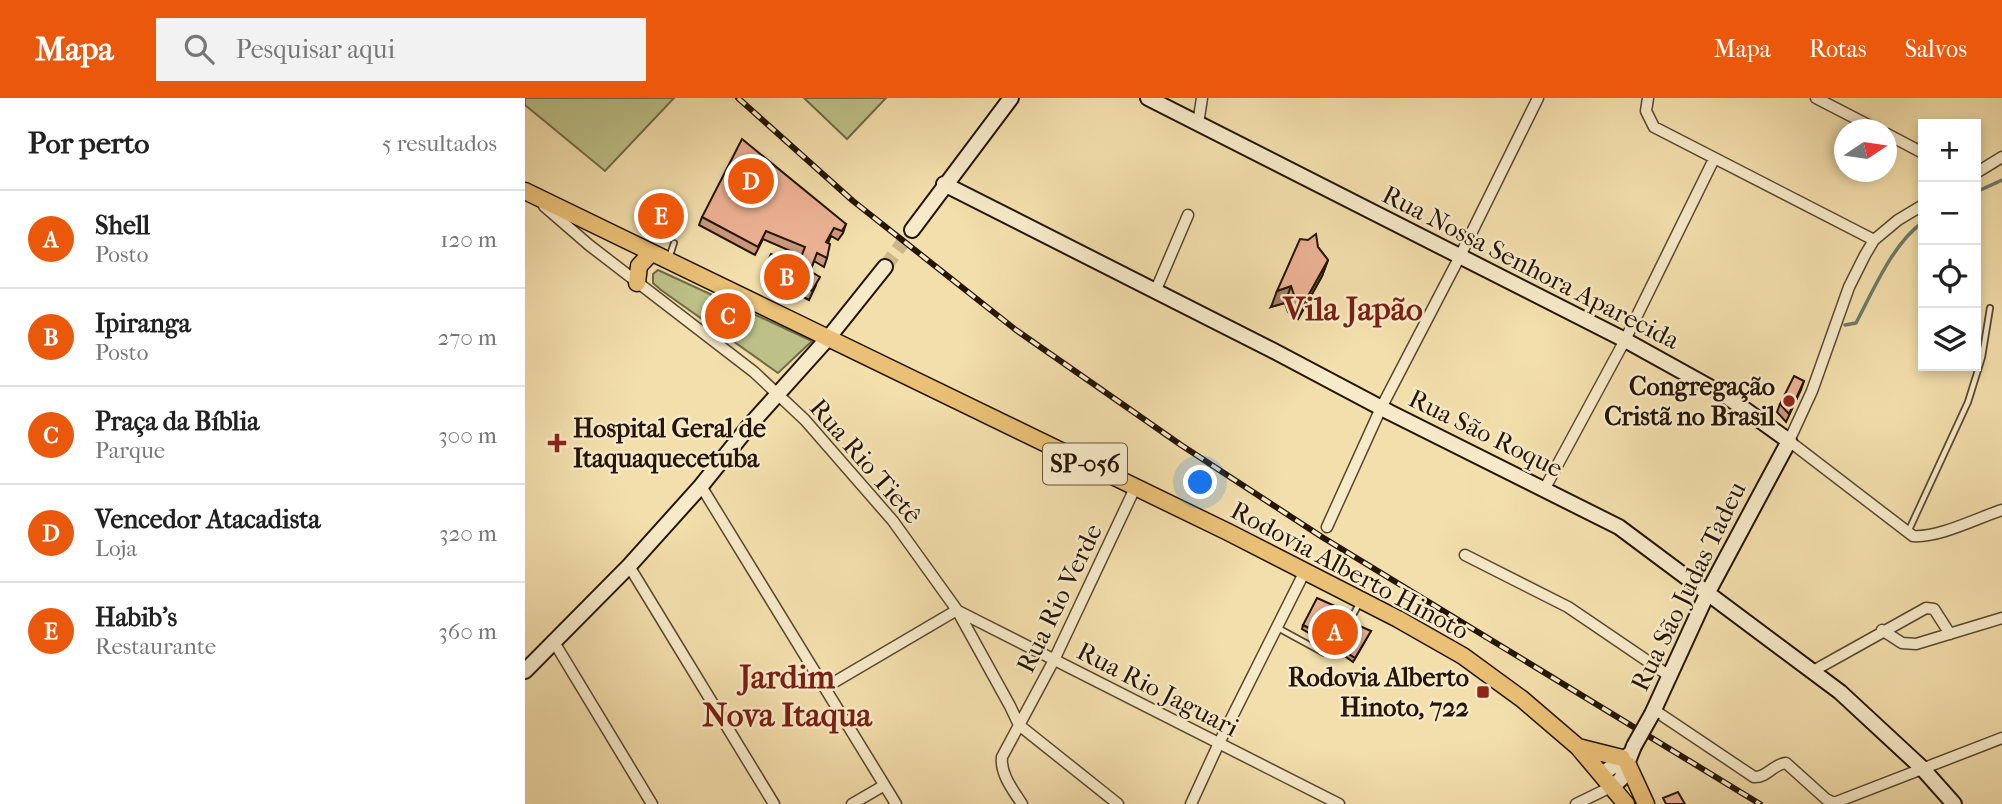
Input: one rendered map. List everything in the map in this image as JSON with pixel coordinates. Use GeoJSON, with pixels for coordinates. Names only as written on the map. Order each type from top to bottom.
{"type":"FeatureCollection","features":[{"type":"Feature","properties":{"kind":"main road","name":"Rodovia Alberto Hinoto"},"geometry":{"type":"LineString","coordinates":[[526,191],[1305,571],[1409,626],[1494,676],[1578,747],[1626,804]]}},
{"type":"Feature","properties":{"kind":"main road"},"geometry":{"type":"LineString","coordinates":[[637,282],[639,266],[652,253]]}},
{"type":"Feature","properties":{"kind":"main road"},"geometry":{"type":"LineString","coordinates":[[1578,747],[1629,756],[1646,804]]}},
{"type":"Feature","properties":{"kind":"street"},"geometry":{"type":"LineString","coordinates":[[912,230],[1011,98]]}},
{"type":"Feature","properties":{"kind":"street","name":"Rua Nossa Senhora Aparecida"},"geometry":{"type":"LineString","coordinates":[[1148,98],[1625,340],[1726,396],[1789,440],[1907,533]]}},
{"type":"Feature","properties":{"kind":"street"},"geometry":{"type":"LineString","coordinates":[[1198,124],[1202,98]]}},
{"type":"Feature","properties":{"kind":"street"},"geometry":{"type":"LineString","coordinates":[[1327,527],[1381,408],[1538,98]]}},
{"type":"Feature","properties":{"kind":"street"},"geometry":{"type":"LineString","coordinates":[[1817,98],[1857,119]]}},
{"type":"Feature","properties":{"kind":"street"},"geometry":{"type":"LineString","coordinates":[[1647,101],[1648,119],[1654,127],[1874,240]]}},
{"type":"Feature","properties":{"kind":"street"},"geometry":{"type":"LineString","coordinates":[[1897,139],[1918,150]]}},
{"type":"Feature","properties":{"kind":"street"},"geometry":{"type":"LineString","coordinates":[[1981,170],[2002,157]]}},
{"type":"Feature","properties":{"kind":"street"},"geometry":{"type":"LineString","coordinates":[[1545,488],[1625,340],[1714,159]]}},
{"type":"Feature","properties":{"kind":"street","name":"Rua São Roque"},"geometry":{"type":"LineString","coordinates":[[944,184],[1619,527],[1840,692],[1922,768],[1954,804]]}},
{"type":"Feature","properties":{"kind":"street","name":"Rua Rio Tietê"},"geometry":{"type":"LineString","coordinates":[[526,191],[637,282],[754,372],[805,420],[875,500],[957,610],[1019,725],[1118,804]]}},
{"type":"Feature","properties":{"kind":"street"},"geometry":{"type":"LineString","coordinates":[[1789,440],[1812,391],[1849,287],[1874,240],[1918,208]]}},
{"type":"Feature","properties":{"kind":"street"},"geometry":{"type":"LineString","coordinates":[[1155,292],[1188,215]]}},
{"type":"Feature","properties":{"kind":"street"},"geometry":{"type":"LineString","coordinates":[[525,671],[629,566],[701,486],[885,267]]}},
{"type":"Feature","properties":{"kind":"street","name":"Rua São Judas Tadeu"},"geometry":{"type":"LineString","coordinates":[[1607,780],[1621,779],[1629,756],[1671,677],[1708,592],[1789,440]]}},
{"type":"Feature","properties":{"kind":"street"},"geometry":{"type":"LineString","coordinates":[[701,486],[896,804]]}},
{"type":"Feature","properties":{"kind":"street","name":"Rua Rio Verde"},"geometry":{"type":"LineString","coordinates":[[1022,804],[1006,778],[1001,763],[1002,757],[1054,660],[1135,488]]}},
{"type":"Feature","properties":{"kind":"street"},"geometry":{"type":"LineString","coordinates":[[1907,533],[1922,537],[2002,510]]}},
{"type":"Feature","properties":{"kind":"street"},"geometry":{"type":"LineString","coordinates":[[1465,555],[1568,607],[1671,677]]}},
{"type":"Feature","properties":{"kind":"street"},"geometry":{"type":"LineString","coordinates":[[629,566],[775,804]]}},
{"type":"Feature","properties":{"kind":"street"},"geometry":{"type":"LineString","coordinates":[[1191,804],[1305,571]]}},
{"type":"Feature","properties":{"kind":"street"},"geometry":{"type":"LineString","coordinates":[[1813,671],[1882,630],[1929,607],[1934,609],[1950,634]]}},
{"type":"Feature","properties":{"kind":"street"},"geometry":{"type":"LineString","coordinates":[[826,687],[957,610]]}},
{"type":"Feature","properties":{"kind":"street","name":"Rua Rio Jaguari"},"geometry":{"type":"LineString","coordinates":[[957,610],[1339,804]]}},
{"type":"Feature","properties":{"kind":"street"},"geometry":{"type":"LineString","coordinates":[[1882,630],[1908,644],[1922,643],[2002,618]]}},
{"type":"Feature","properties":{"kind":"street"},"geometry":{"type":"LineString","coordinates":[[554,642],[652,804]]}},
{"type":"Feature","properties":{"kind":"street"},"geometry":{"type":"LineString","coordinates":[[1653,712],[1754,778],[1761,778],[1779,764],[1786,763],[1826,799],[1835,803],[2002,738]]}},
{"type":"Feature","properties":{"kind":"street"},"geometry":{"type":"LineString","coordinates":[[1576,804],[1607,780]]}},
{"type":"Feature","properties":{"kind":"street"},"geometry":{"type":"LineString","coordinates":[[852,804],[883,786]]}},
{"type":"Feature","properties":{"kind":"lane"},"geometry":{"type":"LineString","coordinates":[[667,261],[674,243]]}},
{"type":"Feature","properties":{"kind":"lane"},"geometry":{"type":"LineString","coordinates":[[1907,533],[1968,402],[1982,357],[1990,307]]}},
{"type":"Feature","properties":{"kind":"lane"},"geometry":{"type":"LineString","coordinates":[[1347,626],[1361,600]]}},
{"type":"Feature","properties":{"kind":"lane"},"geometry":{"type":"LineString","coordinates":[[1278,628],[1330,654],[1341,638]]}},
{"type":"Feature","properties":{"kind":"green space"},"geometry":{"type":"Polygon","coordinates":[[[525,98],[674,98],[605,171],[525,105],[525,98]]]}},
{"type":"Feature","properties":{"kind":"green space"},"geometry":{"type":"Polygon","coordinates":[[[804,98],[886,98],[847,139],[804,98]]]}},
{"type":"Feature","properties":{"kind":"green space"},"geometry":{"type":"Polygon","coordinates":[[[658,270],[812,341],[778,373],[661,290],[653,283],[653,274],[658,270]]]}},
{"type":"Feature","properties":{"kind":"building"},"geometry":{"type":"Polygon","coordinates":[[[742,139],[846,224],[842,231],[834,228],[826,242],[830,244],[827,258],[817,253],[810,271],[820,277],[812,291],[765,266],[771,254],[798,265],[805,247],[766,231],[758,247],[702,217],[742,139]]]}},
{"type":"Feature","properties":{"kind":"building"},"geometry":{"type":"Polygon","coordinates":[[[1316,234],[1318,247],[1328,260],[1304,303],[1294,295],[1291,286],[1277,291],[1300,239],[1308,240],[1316,234]]]}},
{"type":"Feature","properties":{"kind":"building","name":"Congregação Cristã no Brasil"},"geometry":{"type":"Polygon","coordinates":[[[1794,376],[1804,381],[1789,414],[1780,404],[1794,376]]]}},
{"type":"Feature","properties":{"kind":"building"},"geometry":{"type":"Polygon","coordinates":[[[1317,598],[1344,610],[1343,619],[1346,626],[1353,623],[1371,631],[1355,658],[1343,650],[1347,634],[1345,630],[1339,630],[1333,641],[1303,625],[1317,598]]]}},
{"type":"Feature","properties":{"kind":"building"},"geometry":{"type":"Polygon","coordinates":[[[1678,792],[1685,804],[1666,804],[1663,798],[1678,792]]]}},
{"type":"Feature","properties":{"kind":"waterway"},"geometry":{"type":"LineString","coordinates":[[1981,190],[2002,180]]}},
{"type":"Feature","properties":{"kind":"waterway"},"geometry":{"type":"LineString","coordinates":[[1845,325],[1856,323],[1893,255],[1918,226]]}},
{"type":"Feature","properties":{"kind":"tunnel"},"geometry":{"type":"LineString","coordinates":[[885,267],[912,230]]}},
{"type":"Feature","properties":{"kind":"railway"},"geometry":{"type":"LineString","coordinates":[[738,98],[853,201],[1016,330],[1181,445],[1322,537],[1760,804]]}},
{"type":"Feature","properties":{"kind":"place","name":"Vencedor Atacadista"},"geometry":{"type":"Point","coordinates":[751,181]}},
{"type":"Feature","properties":{"kind":"place","name":"Habib's"},"geometry":{"type":"Point","coordinates":[661,216]}},
{"type":"Feature","properties":{"kind":"place","name":"Ipiranga"},"geometry":{"type":"Point","coordinates":[787,277]}},
{"type":"Feature","properties":{"kind":"place","name":"Praça da Bíblia"},"geometry":{"type":"Point","coordinates":[728,316]}},
{"type":"Feature","properties":{"kind":"place","name":"Congregação Cristã no Brasil"},"geometry":{"type":"Point","coordinates":[1789,401]}},
{"type":"Feature","properties":{"kind":"place","name":"Hospital Geral de Itaquaquecetuba"},"geometry":{"type":"Point","coordinates":[557,443]}},
{"type":"Feature","properties":{"kind":"place","name":"Shell"},"geometry":{"type":"Point","coordinates":[1335,632]}},
{"type":"Feature","properties":{"kind":"place","name":"Rodovia Alberto Hinoto, 722"},"geometry":{"type":"Point","coordinates":[1483,692]}},
{"type":"Feature","properties":{"kind":"district","name":"Vila Japão"},"geometry":{"type":"Point","coordinates":[1353,308]}},
{"type":"Feature","properties":{"kind":"district","name":"Jardim Nova Itaqua"},"geometry":{"type":"Point","coordinates":[787,695]}}]}
